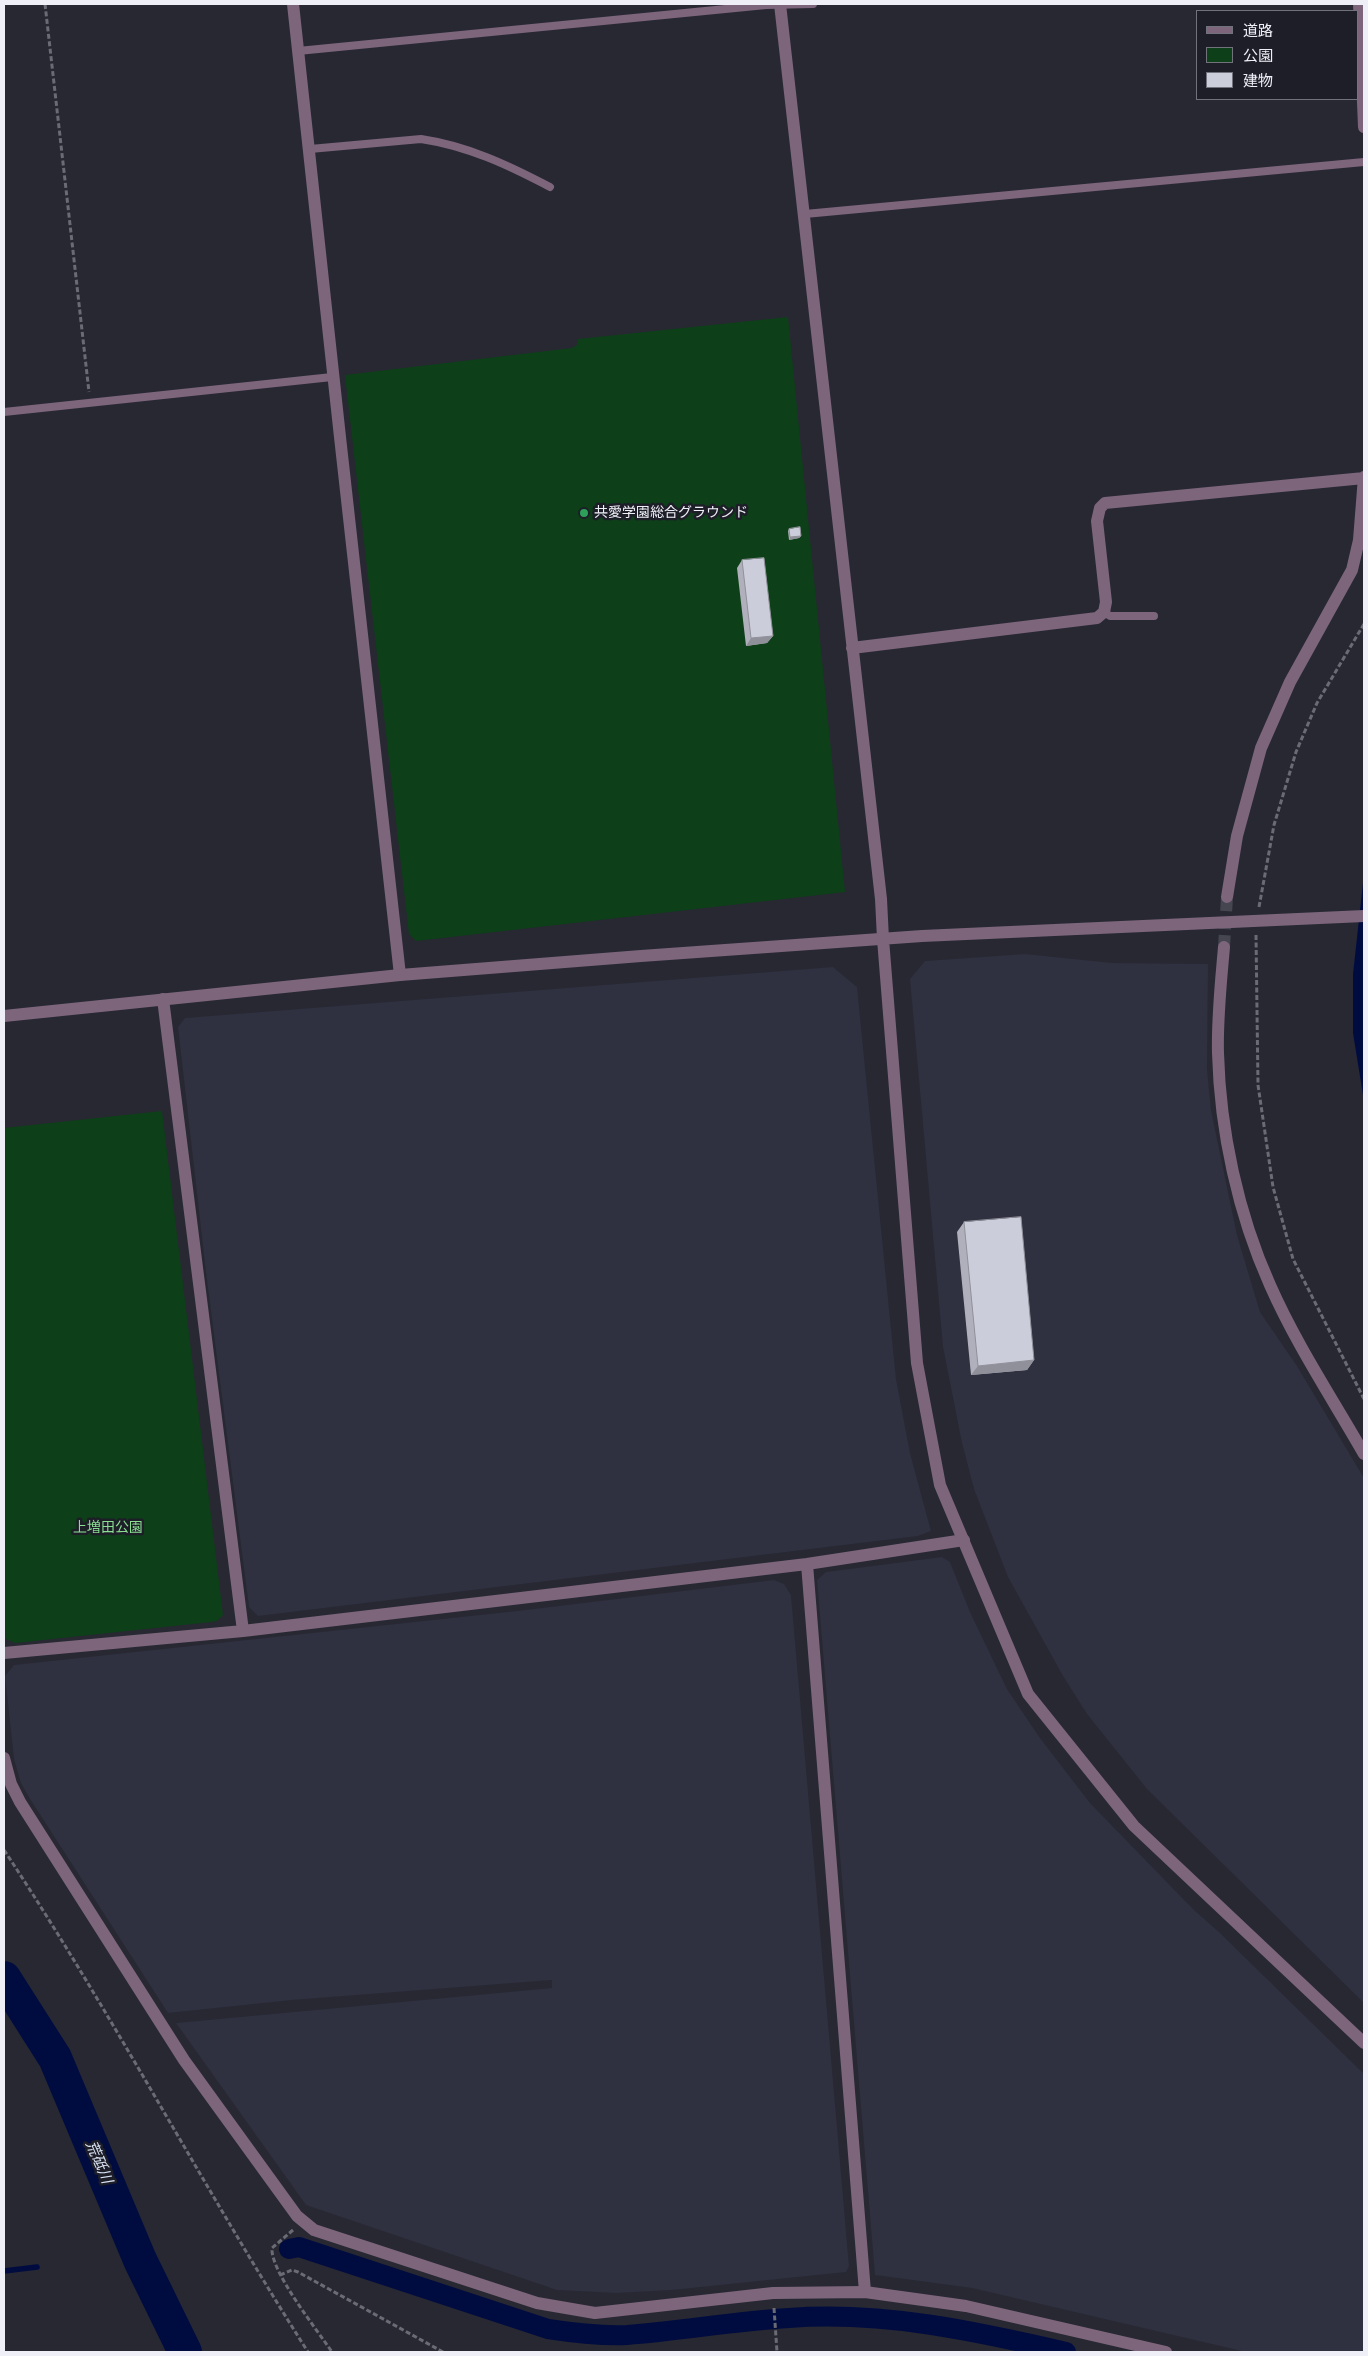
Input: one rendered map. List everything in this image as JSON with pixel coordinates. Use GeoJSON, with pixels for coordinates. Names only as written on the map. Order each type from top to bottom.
{"type":"FeatureCollection","features":[{"type":"Feature","properties":{"kind":"street"},"geometry":{"type":"LineString","coordinates":[[293,4],[310,150],[332,377],[400,975]]}},
{"type":"Feature","properties":{"kind":"street"},"geometry":{"type":"LineString","coordinates":[[1359,4],[1364,127]]}},
{"type":"Feature","properties":{"kind":"street"},"geometry":{"type":"LineString","coordinates":[[780,5],[881,899],[916,1363],[940,1485],[1028,1694],[1134,1826],[1364,2043]]}},
{"type":"Feature","properties":{"kind":"street"},"geometry":{"type":"LineString","coordinates":[[852,648],[1089,620],[1104,612],[1105,590],[1097,521],[1100,508],[1105,503],[1364,477],[1359,540],[1352,570],[1290,682],[1260,748],[1237,836],[1227,897]]}},
{"type":"Feature","properties":{"kind":"street"},"geometry":{"type":"LineString","coordinates":[[4,1016],[400,975],[883,939],[1364,916]]}},
{"type":"Feature","properties":{"kind":"street"},"geometry":{"type":"LineString","coordinates":[[1224,947],[1218,1020],[1220,1087],[1231,1155],[1245,1218],[1270,1285],[1294,1334],[1364,1454]]}},
{"type":"Feature","properties":{"kind":"street"},"geometry":{"type":"LineString","coordinates":[[163,1000],[243,1631]]}},
{"type":"Feature","properties":{"kind":"street"},"geometry":{"type":"LineString","coordinates":[[4,1653],[243,1631],[807,1564],[964,1540]]}},
{"type":"Feature","properties":{"kind":"street"},"geometry":{"type":"LineString","coordinates":[[807,1564],[865,2292]]}},
{"type":"Feature","properties":{"kind":"street"},"geometry":{"type":"LineString","coordinates":[[4,1758],[11,1784],[20,1802],[184,2060],[301,2220],[314,2230],[536,2303],[595,2313],[773,2294],[865,2292],[966,2306],[1166,2352]]}},
{"type":"Feature","properties":{"kind":"lane"},"geometry":{"type":"LineString","coordinates":[[298,51],[766,5],[812,4]]}},
{"type":"Feature","properties":{"kind":"lane"},"geometry":{"type":"LineString","coordinates":[[310,150],[421,139],[438,141],[498,160],[550,187]]}},
{"type":"Feature","properties":{"kind":"lane"},"geometry":{"type":"LineString","coordinates":[[804,214],[1364,162]]}},
{"type":"Feature","properties":{"kind":"lane"},"geometry":{"type":"LineString","coordinates":[[4,412],[332,377]]}},
{"type":"Feature","properties":{"kind":"lane"},"geometry":{"type":"LineString","coordinates":[[1104,612],[1110,616],[1154,616]]}},
{"type":"Feature","properties":{"kind":"path"},"geometry":{"type":"LineString","coordinates":[[45,4],[90,403]]}},
{"type":"Feature","properties":{"kind":"path"},"geometry":{"type":"LineString","coordinates":[[1364,624],[1316,703],[1296,752],[1274,825],[1262,921],[1258,1085],[1273,1187],[1293,1259],[1364,1399]]}},
{"type":"Feature","properties":{"kind":"path"},"geometry":{"type":"LineString","coordinates":[[4,1850],[91,1986],[236,2236],[308,2352]]}},
{"type":"Feature","properties":{"kind":"path"},"geometry":{"type":"LineString","coordinates":[[301,2220],[272,2248],[272,2256],[280,2275],[332,2352]]}},
{"type":"Feature","properties":{"kind":"path"},"geometry":{"type":"LineString","coordinates":[[280,2275],[292,2270],[298,2272],[443,2352]]}},
{"type":"Feature","properties":{"kind":"path"},"geometry":{"type":"LineString","coordinates":[[773,2294],[777,2352]]}},
{"type":"Feature","properties":{"kind":"shaded area"},"geometry":{"type":"Polygon","coordinates":[[[1364,874],[1364,1101],[1353,1033],[1353,974],[1364,874]]]}},
{"type":"Feature","properties":{"kind":"shaded area"},"geometry":{"type":"Polygon","coordinates":[[[1025,954],[1112,963],[1208,964],[1207,1069],[1211,1110],[1237,1235],[1260,1312],[1297,1366],[1364,1478],[1364,2003],[1147,1789],[1087,1714],[1063,1676],[1008,1577],[974,1489],[962,1443],[943,1347],[910,979],[925,961],[1025,954]]]}},
{"type":"Feature","properties":{"kind":"shaded area"},"geometry":{"type":"Polygon","coordinates":[[[833,967],[857,987],[896,1379],[910,1453],[931,1531],[918,1536],[258,1616],[249,1607],[206,1272],[178,1027],[185,1018],[833,967]]]}},
{"type":"Feature","properties":{"kind":"shaded area"},"geometry":{"type":"Polygon","coordinates":[[[942,1557],[950,1562],[970,1612],[1007,1689],[1040,1738],[1090,1803],[1194,1910],[1219,1932],[1364,2074],[1364,2352],[1246,2352],[972,2288],[875,2275],[817,1580],[826,1572],[942,1557]]]}},
{"type":"Feature","properties":{"kind":"shaded area"},"geometry":{"type":"Polygon","coordinates":[[[774,1580],[784,1584],[791,1595],[849,2266],[846,2272],[672,2290],[616,2293],[557,2290],[306,2205],[176,2023],[552,1988],[552,1980],[292,2000],[168,2013],[21,1783],[14,1759],[5,1676],[14,1665],[517,1611],[774,1580]]]}},
{"type":"Feature","properties":{"kind":"green space","name":"共愛学園総合グラウンド"},"geometry":{"type":"Polygon","coordinates":[[[788,317],[845,892],[416,941],[409,934],[345,375],[572,348],[577,345],[578,339],[788,317]]]}},
{"type":"Feature","properties":{"kind":"green space","name":"上増田公園"},"geometry":{"type":"Polygon","coordinates":[[[162,1111],[223,1615],[217,1621],[211,1622],[15,1643],[4,1638],[4,1128],[162,1111]]]}},
{"type":"Feature","properties":{"kind":"building"},"geometry":{"type":"Polygon","coordinates":[[[800,527],[801,536],[790,537],[789,529],[800,527]]]}},
{"type":"Feature","properties":{"kind":"building"},"geometry":{"type":"Polygon","coordinates":[[[764,558],[773,636],[751,638],[742,560],[764,558]]]}},
{"type":"Feature","properties":{"kind":"building"},"geometry":{"type":"Polygon","coordinates":[[[1021,1217],[1034,1360],[978,1366],[964,1222],[1021,1217]]]}},
{"type":"Feature","properties":{"kind":"waterway","name":"荒砥川"},"geometry":{"type":"LineString","coordinates":[[4,1978],[55,2058],[140,2260],[185,2352]]}},
{"type":"Feature","properties":{"kind":"waterway"},"geometry":{"type":"LineString","coordinates":[[289,2249],[299,2247],[548,2329],[568,2332],[597,2335],[627,2335],[769,2319],[859,2317],[929,2324],[1066,2352]]}},
{"type":"Feature","properties":{"kind":"waterway"},"geometry":{"type":"LineString","coordinates":[[4,2271],[37,2267]]}},
{"type":"Feature","properties":{"kind":"tunnel"},"geometry":{"type":"LineString","coordinates":[[1224,947],[1227,897]]}},
{"type":"Feature","properties":{"kind":"place","name":"共愛学園総合グラウンド"},"geometry":{"type":"Point","coordinates":[584,513]}}]}
